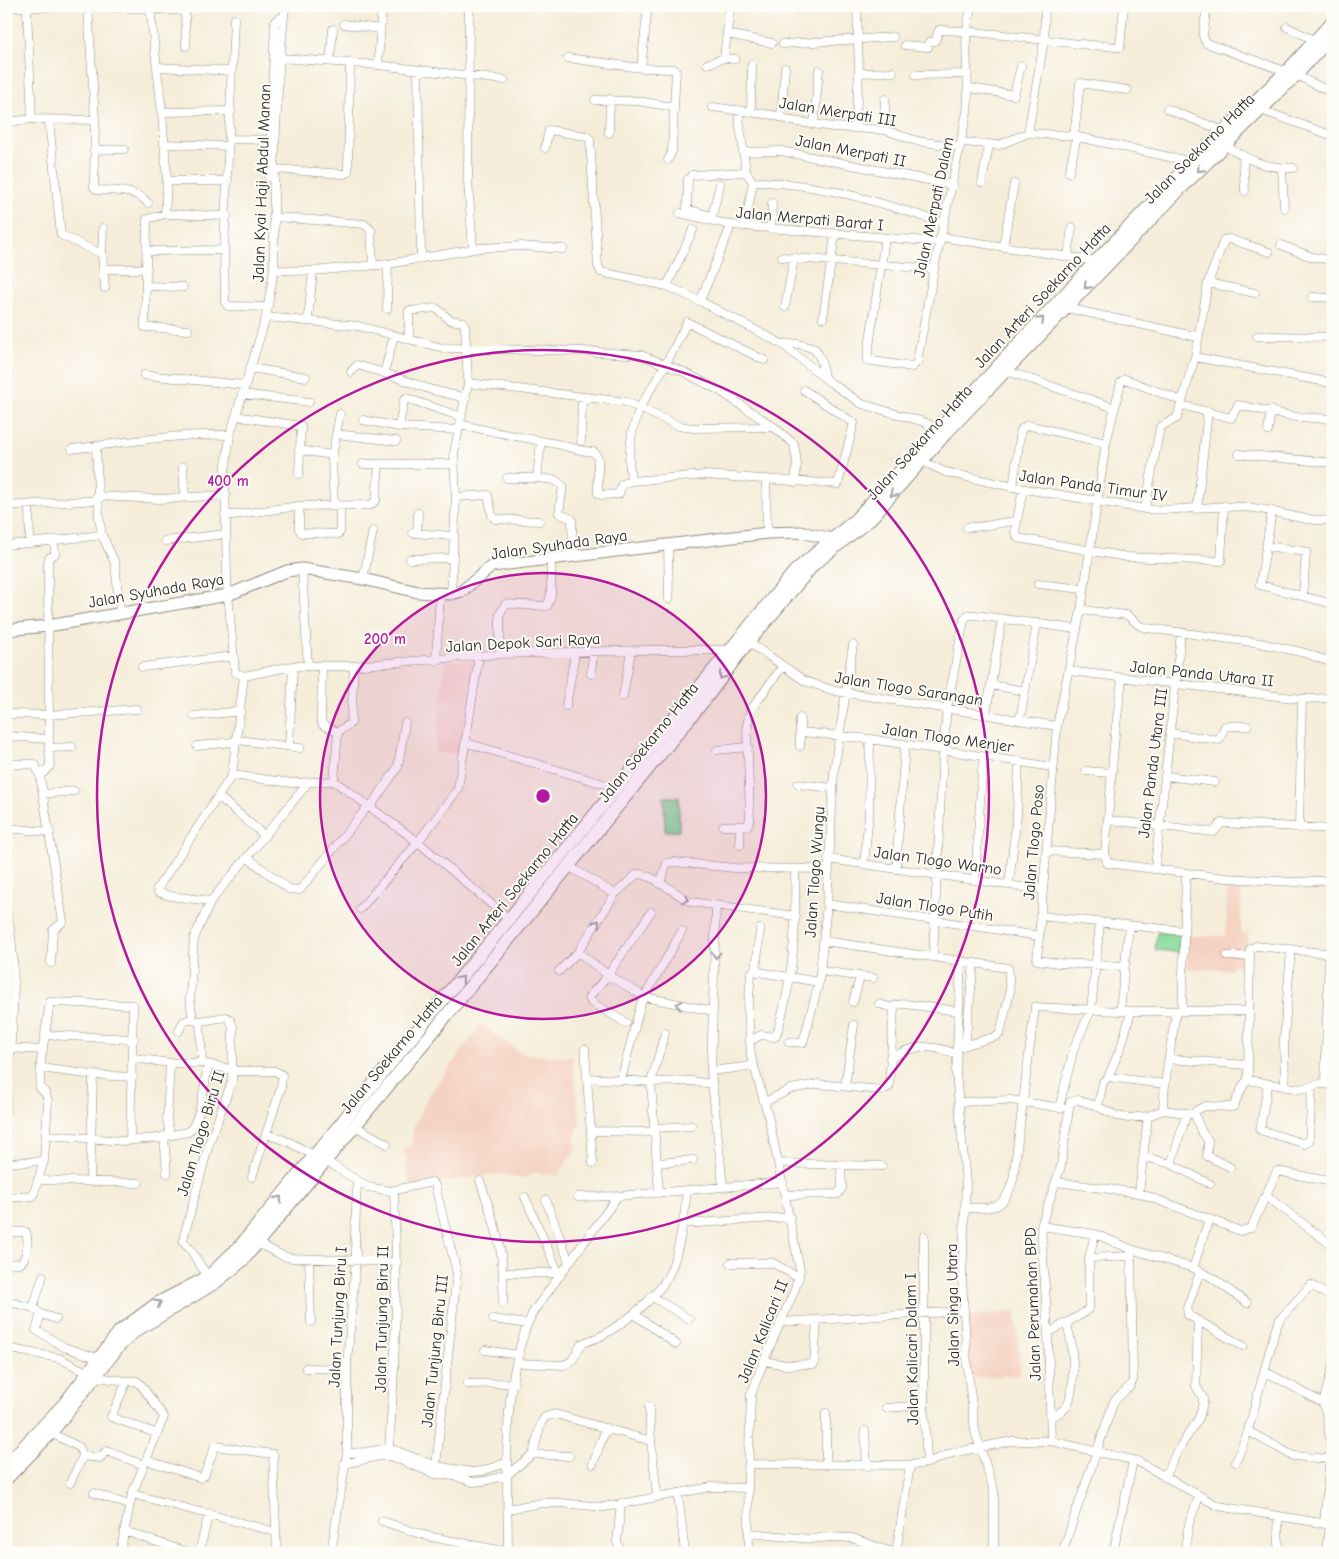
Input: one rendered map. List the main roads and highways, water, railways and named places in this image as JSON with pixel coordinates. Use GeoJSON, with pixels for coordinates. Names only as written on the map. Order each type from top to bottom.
{"type":"FeatureCollection","features":[{"type":"Feature","properties":{"kind":"main road","name":"Jalan Arteri Soekarno Hatta"},"geometry":{"type":"LineString","coordinates":[[6,1466],[91,1374],[97,1358],[120,1331],[136,1317],[208,1277],[241,1245],[320,1158],[393,1071],[510,920],[563,862],[618,788],[740,645],[795,571],[833,539],[918,459],[1096,261],[1145,218],[1192,162],[1224,131],[1291,73],[1333,21]]}},
{"type":"Feature","properties":{"kind":"main road","name":"Jalan Soekarno Hatta"},"geometry":{"type":"LineString","coordinates":[[942,431],[1007,371],[1067,308],[1145,218],[1261,110],[1291,73],[1333,35]]}},
{"type":"Feature","properties":{"kind":"main road","name":"Jalan Soekarno Hatta"},"geometry":{"type":"LineString","coordinates":[[6,1480],[51,1433],[91,1374],[119,1346],[135,1331],[230,1272],[257,1243],[320,1158],[354,1125],[393,1071],[563,862],[706,698],[740,645],[814,564],[870,519],[918,459]]}}]}
